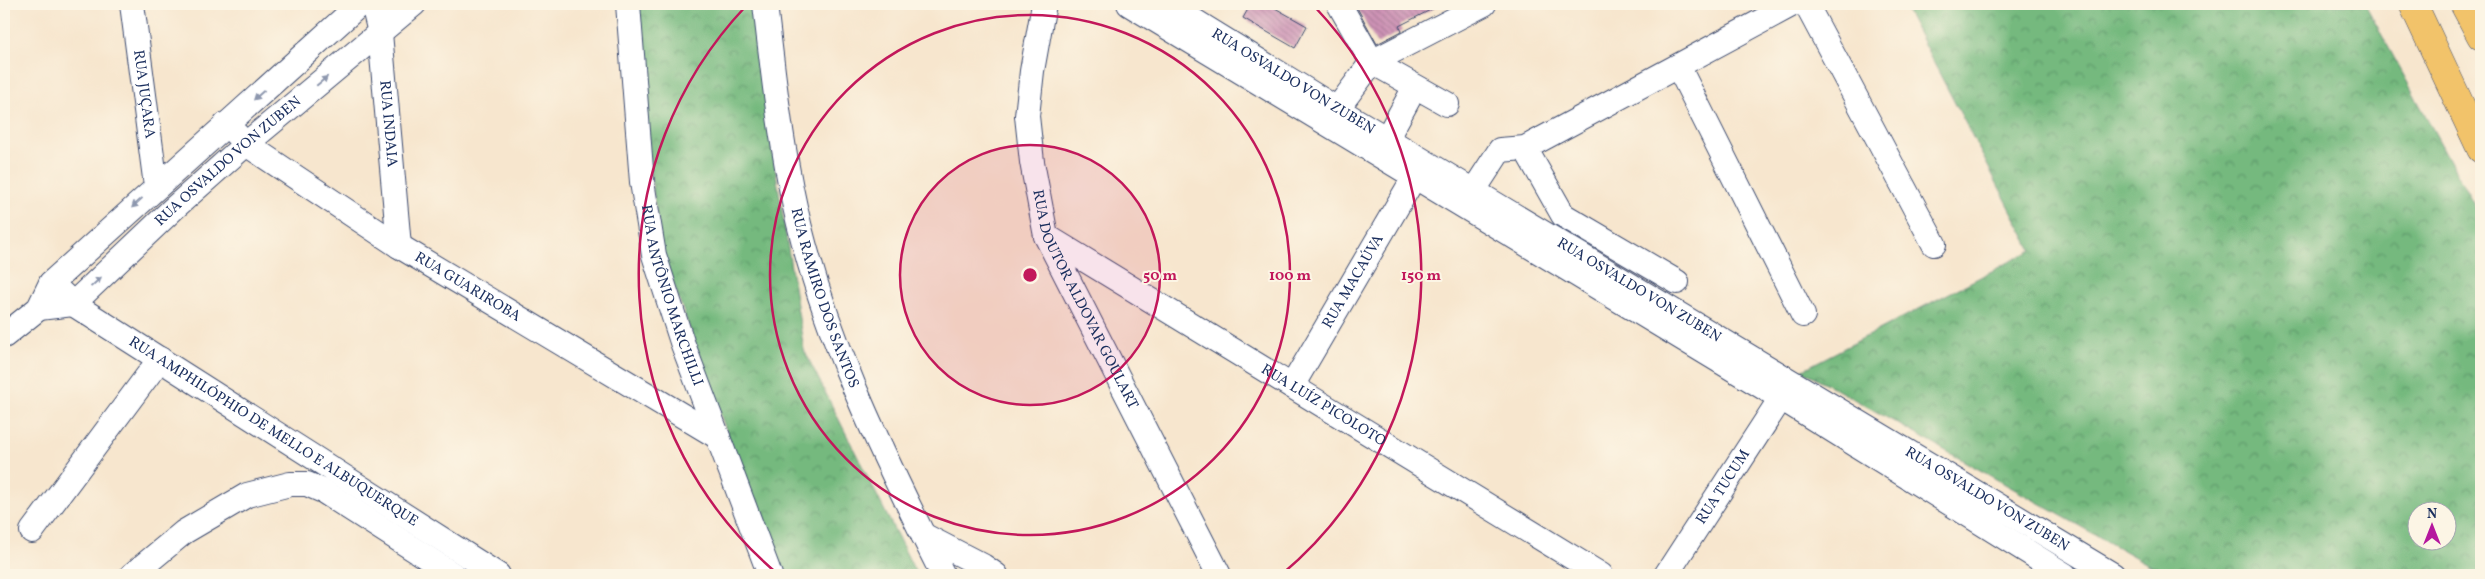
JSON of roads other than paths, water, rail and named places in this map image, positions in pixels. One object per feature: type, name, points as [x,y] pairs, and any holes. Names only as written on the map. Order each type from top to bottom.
[{"type":"highway","points":[[2413,4],[2481,116]]},
{"type":"highway","points":[[2413,4],[2481,148]]},
{"type":"highway","points":[[2464,4],[2481,36]]},
{"type":"street","name":"RUA JUÇARA","points":[[132,4],[156,186]]},
{"type":"street","name":"RUA OSVALDO VON ZUBEN","points":[[4,336],[39,308],[51,283],[156,186],[360,4]]},
{"type":"street","name":"RUA INDAIA","points":[[373,4],[380,33],[399,246]]},
{"type":"street","name":"RUA OSVALDO VON ZUBEN","points":[[73,304],[173,209],[246,144],[414,4]]},
{"type":"street","name":"RUA ANTÔNIO MARCHILLI","points":[[628,4],[642,182],[654,254],[682,342],[770,575]]},
{"type":"street","name":"RUA RAMIRO DOS SANTOS","points":[[765,4],[791,188],[812,272],[835,340],[943,575]]},
{"type":"street","name":"RUA DOUTOR ALDOVAR GOULART","points":[[1044,4],[1032,71],[1027,116],[1032,162],[1046,236],[1219,575]]},
{"type":"street","name":"RUA OSVALDO VON ZUBEN","points":[[1129,4],[1781,398],[2065,575]]},
{"type":"street","name":"RUA OSVALDO VON ZUBEN","points":[[1167,4],[1337,109],[2114,575]]},
{"type":"street","points":[[1339,4],[1372,62],[1447,104]]},
{"type":"street","points":[[1337,109],[1372,62],[1484,4]]},
{"type":"street","points":[[1474,190],[1500,150],[1525,148],[1793,4]]},
{"type":"street","points":[[1806,4],[1934,244]]},
{"type":"street","points":[[1678,66],[1803,315]]},
{"type":"street","points":[[1387,138],[1415,87]]},
{"type":"street","name":"RUA GUARIROBA","points":[[226,124],[246,144],[399,246],[718,437]]},
{"type":"street","points":[[1525,148],[1563,215],[1678,282]]},
{"type":"street","name":"RUA MACAÚVA","points":[[1292,386],[1415,176]]},
{"type":"street","name":"RUA LUÍZ PICOLOTO","points":[[1046,236],[1601,575]]},
{"type":"street","name":"RUA AMPHILÓPHIO DE MELLO E ALBUQUERQUE","points":[[51,283],[73,304],[498,575]]},
{"type":"street","points":[[39,308],[73,304]]},
{"type":"street","points":[[32,531],[160,359]]},
{"type":"street","name":"RUA TUCUM","points":[[1666,575],[1781,398]]},
{"type":"street","points":[[132,575],[184,532],[247,495],[290,484],[307,484],[323,491],[454,575]]},
{"type":"street","points":[[923,535],[982,572]]}]
